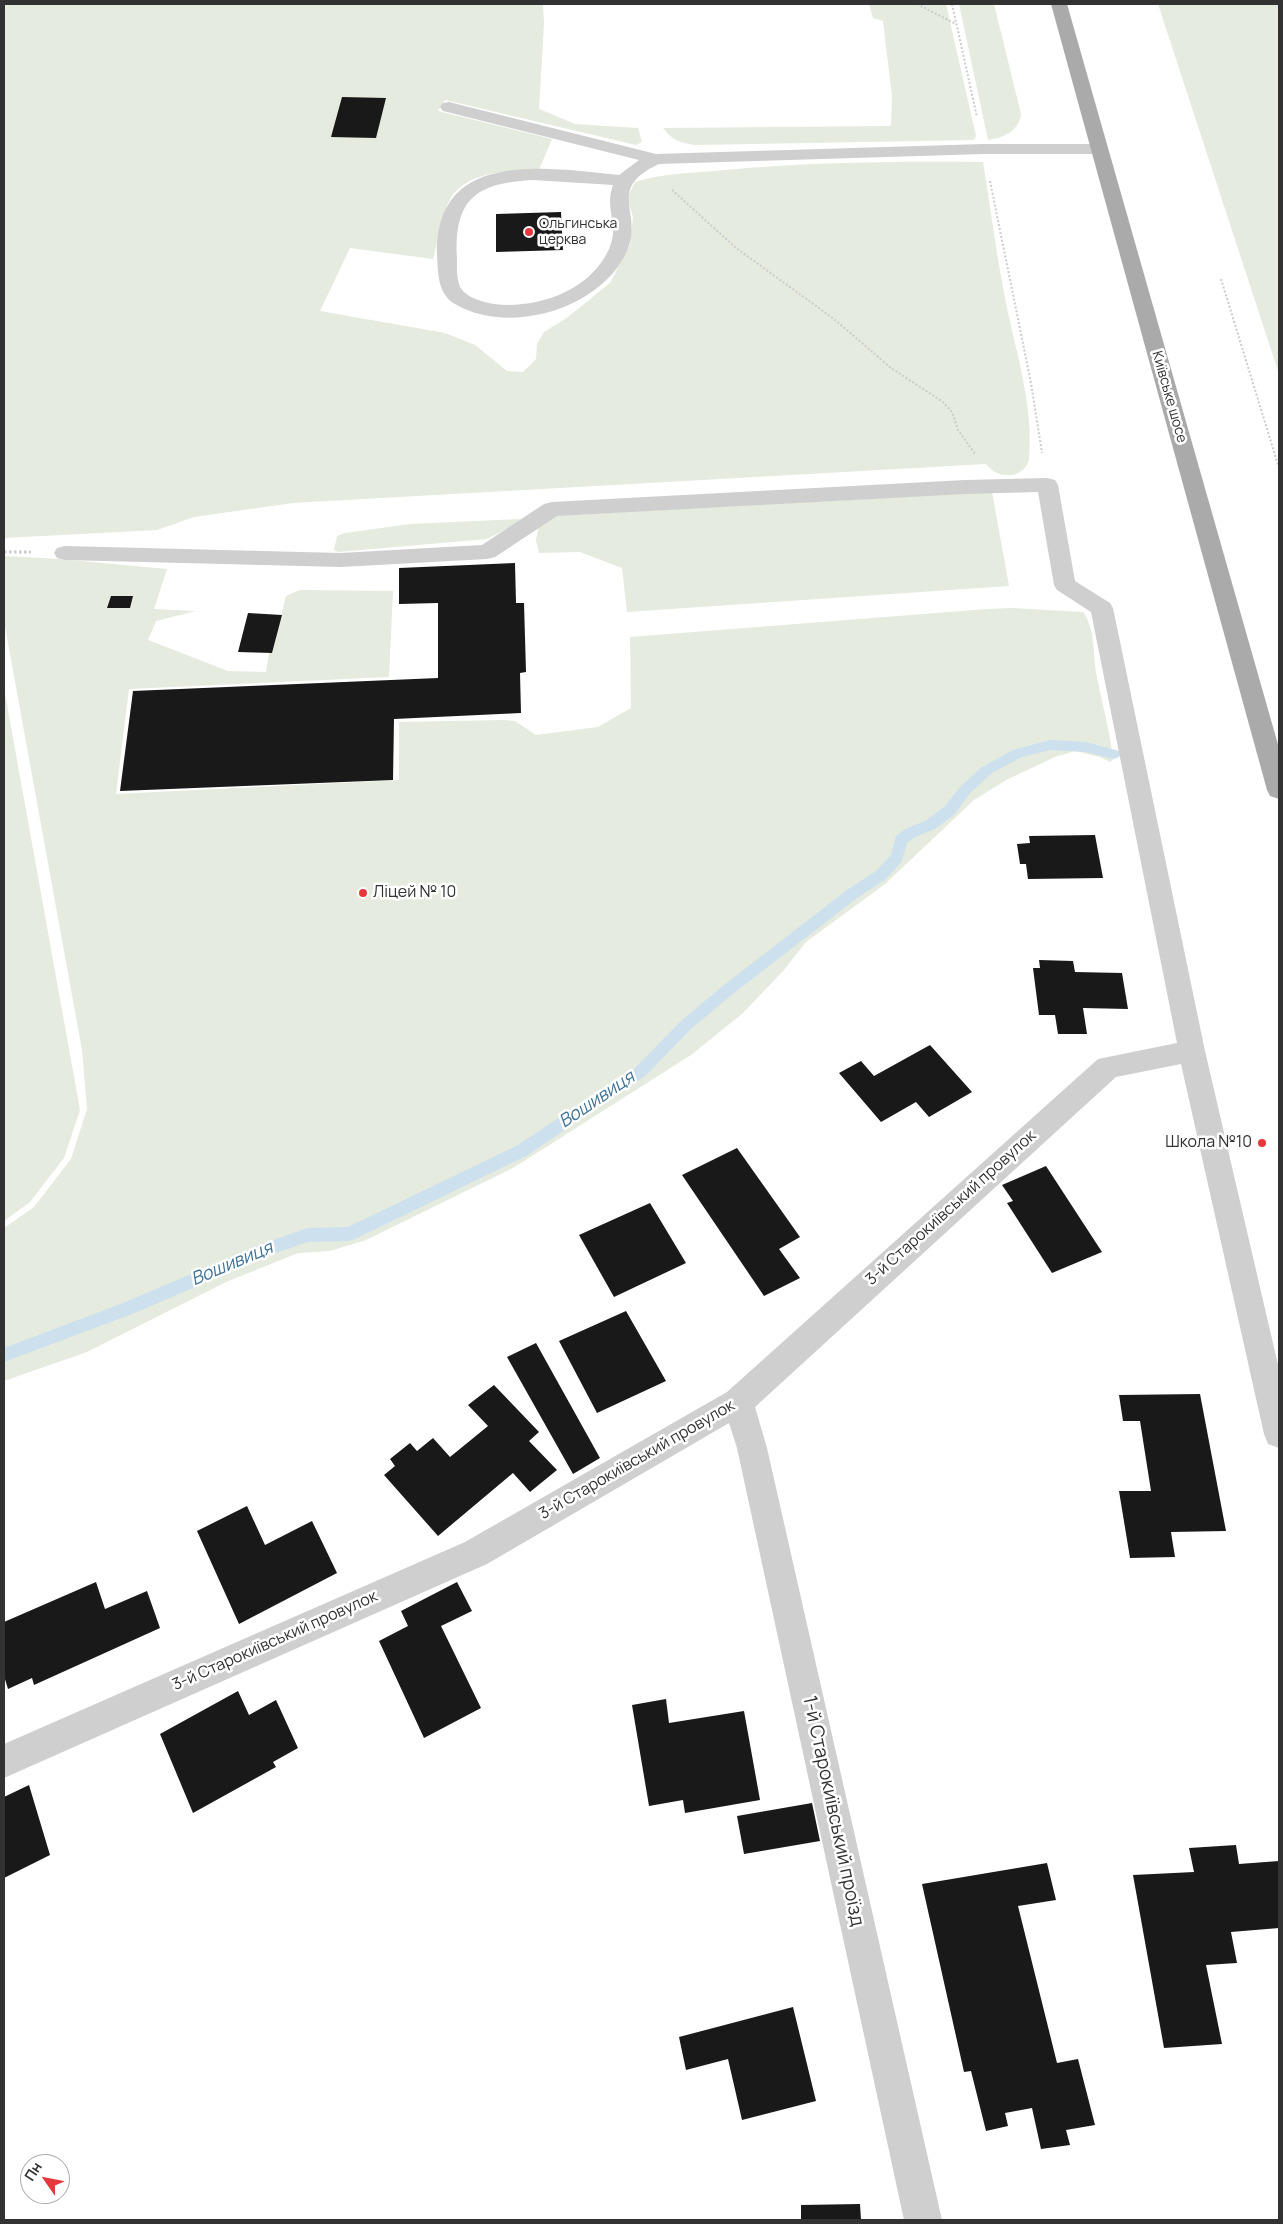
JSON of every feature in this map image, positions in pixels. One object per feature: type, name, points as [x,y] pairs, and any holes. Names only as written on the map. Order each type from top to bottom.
[{"type":"main road","name":"Київське шосе","points":[[1059,4],[1098,149],[1279,790]]},
{"type":"street","points":[[449,107],[649,162],[984,149],[1098,149]]},
{"type":"street","points":[[623,181],[548,174],[505,177],[479,183],[458,202],[448,228],[446,257],[451,290],[464,302],[483,309],[518,310],[553,305],[575,293],[603,274],[619,251],[624,229],[619,204],[623,181],[635,168],[649,162]]},
{"type":"street","points":[[65,553],[341,560],[488,552],[552,510],[1047,486],[1065,585],[1102,608],[1192,1051],[1279,1434]]},
{"type":"street","name":"3-й Старокиївський провулок","points":[[4,1761],[476,1553],[738,1402],[1108,1067],[1192,1051]]},
{"type":"street","name":"1-й Старокиївський проїзд","points":[[738,1402],[752,1448],[923,2220]]},
{"type":"path","points":[[917,4],[956,24]]},
{"type":"path","points":[[952,4],[984,149],[1031,383],[1047,486]]},
{"type":"path","points":[[649,162],[736,248],[834,319],[891,368],[943,402],[952,412],[958,430],[999,487]]},
{"type":"path","points":[[1221,279],[1279,468]]},
{"type":"shaded area","points":[[4,4],[543,4],[544,23],[539,109],[575,124],[638,128],[642,142],[636,145],[445,100],[438,111],[552,139],[539,170],[490,174],[467,183],[457,190],[450,199],[444,213],[433,259],[350,248],[320,311],[445,333],[475,345],[507,371],[523,372],[536,359],[537,344],[544,332],[568,317],[610,283],[630,244],[633,217],[627,198],[635,182],[679,174],[789,165],[983,162],[1003,290],[1027,402],[1030,440],[1029,458],[1026,467],[1012,475],[998,473],[986,464],[293,503],[194,517],[157,530],[4,538]]},
{"type":"shaded area","points":[[869,4],[946,4],[976,136],[974,140],[696,145],[678,141],[663,128],[891,126],[892,97],[883,21],[873,18]]},
{"type":"shaded area","points":[[959,4],[994,4],[1021,114],[1017,125],[1009,133],[988,140]]},
{"type":"shaded area","points":[[1158,4],[1279,4],[1279,374]]},
{"type":"shaded area","points":[[992,492],[1009,586],[627,612],[622,568],[580,552],[539,553],[536,540],[539,525],[552,516]]},
{"type":"shaded area","points":[[520,519],[518,523],[487,539],[338,552],[334,550],[337,536],[345,533],[410,524]]},
{"type":"shaded area","name":"Ліцей № 10","points":[[4,556],[167,569],[154,609],[196,611],[156,621],[148,640],[228,671],[266,672],[269,653],[272,653],[286,596],[300,590],[393,591],[389,677],[129,689],[116,794],[399,780],[399,722],[515,721],[536,735],[598,727],[631,708],[630,637],[1012,608],[1083,612],[1087,618],[1092,633],[1096,672],[1113,760],[1110,762],[1100,757],[1075,751],[1055,757],[1008,779],[974,800],[885,884],[806,942],[784,970],[743,1013],[691,1055],[513,1168],[366,1240],[330,1251],[298,1253],[226,1282],[87,1352],[4,1381],[4,1228],[34,1207],[71,1159],[87,1109],[82,1050],[4,621]]},
{"type":"shaded area","points":[[4,688],[80,1110],[64,1158],[30,1202],[4,1221]]},
{"type":"building","points":[[342,97],[386,98],[376,138],[331,137]]},
{"type":"building","name":"Ольгинська церква","points":[[561,212],[563,250],[496,252],[496,214]]},
{"type":"building","points":[[515,563],[516,603],[524,603],[526,672],[520,673],[521,713],[394,719],[393,780],[120,791],[133,691],[438,678],[438,603],[399,604],[399,568]]},
{"type":"building","points":[[111,596],[133,596],[130,608],[107,608]]},
{"type":"building","points":[[248,613],[282,615],[272,653],[238,652]]},
{"type":"building","points":[[1095,835],[1103,878],[1028,879],[1026,864],[1020,864],[1017,844],[1030,843],[1029,836]]},
{"type":"building","points":[[1039,960],[1073,961],[1075,972],[1122,973],[1128,1009],[1083,1008],[1087,1034],[1058,1034],[1055,1015],[1039,1015],[1033,968],[1040,968]]},
{"type":"building","points":[[930,1045],[972,1092],[929,1117],[916,1102],[881,1122],[839,1073],[861,1061],[874,1076]]},
{"type":"building","points":[[737,1148],[800,1237],[779,1249],[800,1278],[764,1296],[682,1175]]},
{"type":"building","points":[[1046,1166],[1102,1252],[1052,1273],[1007,1203],[1013,1201],[1002,1185]]},
{"type":"building","points":[[650,1203],[686,1263],[614,1297],[579,1235]]},
{"type":"building","points":[[626,1311],[666,1381],[597,1413],[559,1341]]},
{"type":"building","points":[[536,1343],[600,1458],[573,1474],[507,1357]]},
{"type":"building","points":[[494,1385],[539,1432],[529,1441],[557,1470],[530,1492],[513,1473],[438,1536],[384,1475],[395,1466],[390,1459],[410,1443],[417,1451],[433,1438],[450,1457],[488,1426],[468,1405]]},
{"type":"building","points":[[1200,1394],[1226,1531],[1171,1532],[1175,1557],[1130,1558],[1119,1491],[1151,1491],[1140,1421],[1123,1421],[1119,1395]]},
{"type":"building","points":[[247,1506],[265,1545],[312,1521],[337,1573],[239,1624],[197,1531]]},
{"type":"building","points":[[96,1582],[105,1609],[147,1591],[160,1628],[34,1685],[32,1678],[8,1689],[4,1676],[4,1622]]},
{"type":"building","points":[[457,1582],[472,1611],[441,1626],[481,1708],[424,1738],[379,1641],[408,1626],[401,1611]]},
{"type":"building","points":[[238,1691],[249,1715],[276,1700],[298,1748],[273,1762],[276,1767],[193,1813],[160,1734]]},
{"type":"building","points":[[666,1699],[669,1723],[744,1711],[760,1800],[685,1813],[683,1800],[649,1806],[632,1705]]},
{"type":"building","points":[[29,1785],[50,1855],[4,1878],[4,1797]]},
{"type":"building","points":[[812,1803],[820,1841],[744,1854],[737,1816]]},
{"type":"building","points":[[1236,1845],[1239,1864],[1279,1861],[1279,1928],[1231,1932],[1237,1963],[1206,1965],[1222,2044],[1164,2048],[1133,1875],[1194,1872],[1189,1848]]},
{"type":"building","points":[[1047,1863],[1056,1900],[1018,1906],[1057,2063],[1078,2059],[1095,2125],[1066,2130],[1070,2145],[1041,2149],[1032,2108],[1005,2113],[1008,2126],[986,2131],[971,2071],[964,2072],[922,1884]]},
{"type":"building","points":[[793,2007],[816,2101],[742,2120],[728,2059],[686,2070],[679,2037]]},
{"type":"building","points":[[860,2204],[861,2220],[801,2220],[801,2205]]},
{"type":"waterway","name":"Вошивиця","points":[[4,1355],[129,1308],[259,1252],[308,1235],[349,1234],[521,1151],[640,1072],[687,1024],[729,989],[852,894],[881,875],[897,857],[901,840],[910,833],[930,825],[949,811],[966,789],[987,770],[1018,753],[1050,745],[1086,747],[1114,754]]},
{"type":"place","name":"Ольгинська церква","points":[[529,232]]},
{"type":"place","name":"Ліцей № 10","points":[[363,893]]},
{"type":"place","name":"Школа №10","points":[[1262,1143]]}]
